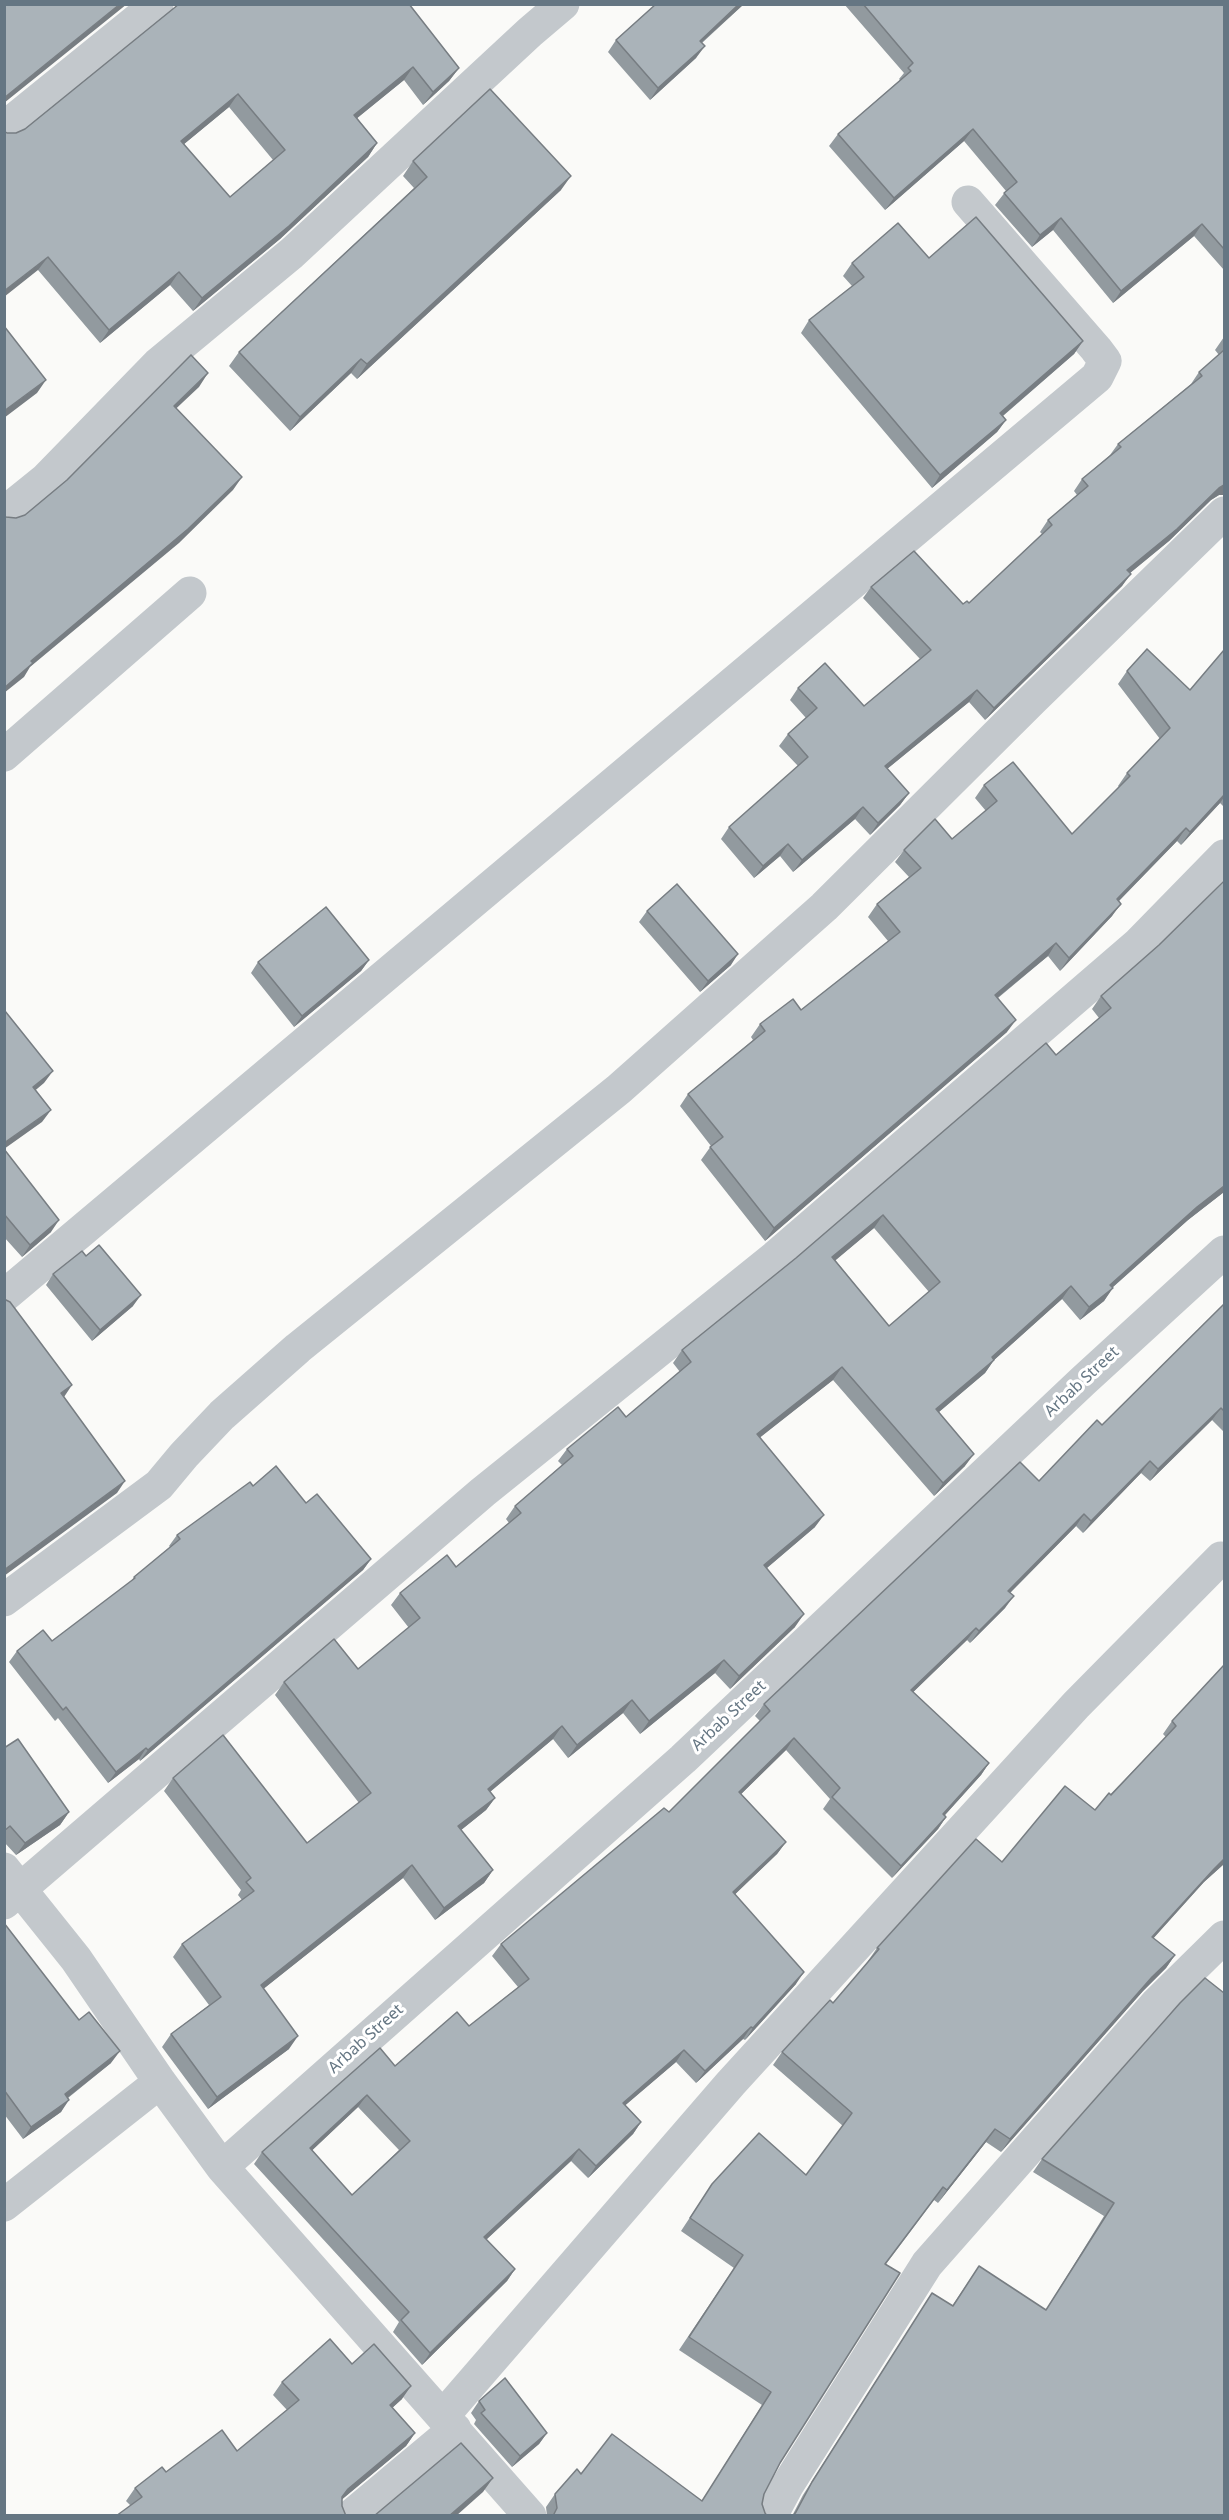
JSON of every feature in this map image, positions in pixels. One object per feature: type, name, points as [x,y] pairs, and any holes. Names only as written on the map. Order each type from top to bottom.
[{"type":"street","points":[[4,128],[157,4]]},
{"type":"street","points":[[4,513],[45,479],[158,364],[292,253],[563,4]]},
{"type":"street","points":[[4,1296],[1097,377],[1105,361],[968,202]]},
{"type":"street","points":[[4,1600],[159,1485],[222,1415],[298,1348],[619,1089],[797,931],[1224,513]]},
{"type":"street","points":[[4,755],[190,593]]},
{"type":"street","points":[[525,2514],[449,2422],[222,2167],[160,2082],[76,1959],[10,1888],[483,1491],[784,1250],[1138,944],[1224,856]]},
{"type":"street","name":"Arbab Street","points":[[222,2167],[683,1759],[1083,1380],[1224,1252]]},
{"type":"street","points":[[351,2516],[449,2422],[739,2074],[1076,1705],[1221,1558]]},
{"type":"street","points":[[771,2516],[787,2486],[927,2264],[1156,2003],[1224,1936]]},
{"type":"street","points":[[4,2205],[160,2082]]},
{"type":"building","points":[[4,4],[120,4],[4,98]]},
{"type":"building","points":[[179,4],[409,4],[459,68],[433,92],[413,67],[354,115],[377,143],[289,226],[202,298],[179,272],[109,330],[48,257],[4,291],[4,131],[16,133],[25,129]],"holes":[[[238,94],[285,150],[230,197],[181,141]]]},
{"type":"building","points":[[656,4],[739,4],[700,41],[705,46],[658,88],[616,40]]},
{"type":"building","points":[[863,4],[1224,4],[1224,249],[1202,224],[1121,291],[1061,218],[1040,235],[1004,193],[1017,182],[973,129],[894,198],[838,134],[911,71],[908,68],[913,63]]},
{"type":"building","points":[[490,89],[571,176],[367,364],[361,359],[300,417],[239,352],[427,177],[413,161]]},
{"type":"building","points":[[976,217],[1083,341],[1000,413],[1006,420],[940,475],[809,320],[864,277],[852,263],[898,223],[929,258]]},
{"type":"building","points":[[4,326],[46,380],[4,411]]},
{"type":"building","points":[[1224,350],[1224,485],[1177,529],[1127,570],[1131,574],[994,708],[977,690],[885,766],[909,793],[878,823],[863,807],[802,860],[788,844],[763,866],[729,827],[808,757],[788,734],[817,708],[798,688],[825,663],[864,706],[931,650],[871,587],[914,551],[963,604],[967,601],[969,603],[1052,525],[1048,520],[1088,486],[1082,479],[1121,447],[1118,444],[1202,376],[1199,372]]},
{"type":"building","points":[[191,355],[208,373],[174,406],[242,477],[188,529],[31,661],[33,663],[4,688],[4,516],[16,518],[25,515],[67,480]]},
{"type":"building","points":[[1147,649],[1190,690],[1224,650],[1224,795],[1190,832],[1186,828],[1117,899],[1121,904],[1069,958],[1056,943],[995,995],[1016,1020],[774,1228],[710,1147],[723,1137],[688,1094],[765,1031],[760,1024],[793,999],[801,1010],[900,932],[877,904],[921,868],[904,850],[935,819],[952,839],[997,801],[984,785],[1013,762],[1072,834],[1130,776],[1127,773],[1170,728],[1127,671]]},
{"type":"building","points":[[1224,881],[1224,1186],[1197,1207],[1110,1285],[1113,1288],[1089,1307],[1071,1286],[992,1357],[994,1360],[936,1409],[974,1454],[943,1483],[842,1367],[757,1434],[824,1515],[764,1565],[804,1614],[739,1676],[724,1660],[649,1721],[632,1700],[577,1745],[562,1726],[488,1789],[495,1798],[458,1826],[493,1870],[444,1908],[412,1865],[261,1985],[298,2036],[217,2097],[171,2034],[221,1997],[182,1944],[254,1891],[246,1882],[251,1878],[173,1778],[223,1735],[307,1843],[371,1793],[284,1682],[334,1639],[358,1669],[420,1618],[400,1593],[447,1555],[456,1567],[521,1513],[515,1506],[573,1456],[567,1449],[618,1407],[626,1417],[691,1362],[682,1350],[796,1258],[1046,1043],[1056,1055],[1111,1008],[1101,996],[1159,945]],"holes":[[[883,1215],[940,1282],[889,1326],[832,1257]]]},
{"type":"building","points":[[677,884],[738,954],[708,981],[647,911]]},
{"type":"building","points":[[326,907],[369,960],[302,1016],[258,962]]},
{"type":"building","points":[[4,1012],[53,1071],[33,1087],[51,1110],[4,1143]]},
{"type":"building","points":[[4,1149],[59,1220],[30,1245],[4,1214]]},
{"type":"building","points":[[99,1245],[141,1295],[100,1330],[53,1274],[82,1251],[86,1256]]},
{"type":"building","points":[[4,1299],[10,1302],[72,1385],[61,1393],[125,1481],[4,1570]]},
{"type":"building","points":[[1224,1304],[1224,1411],[1221,1408],[1158,1469],[1150,1461],[1091,1521],[1084,1514],[1008,1591],[1014,1596],[979,1631],[976,1628],[911,1690],[989,1763],[943,1814],[946,1817],[901,1866],[832,1797],[840,1788],[794,1738],[739,1792],[786,1842],[733,1892],[804,1972],[753,2028],[751,2027],[705,2071],[684,2050],[623,2103],[641,2122],[596,2166],[579,2149],[484,2237],[515,2269],[430,2353],[401,2320],[409,2312],[262,2152],[380,2048],[395,2066],[457,2012],[469,2026],[529,1979],[501,1944],[664,1808],[669,1812],[770,1711],[764,1704],[1020,1462],[1039,1481],[1097,1420],[1102,1425]],"holes":[[[367,2095],[410,2141],[352,2195],[310,2148]]]},
{"type":"building","points":[[276,1466],[306,1503],[317,1494],[371,1559],[148,1750],[146,1748],[116,1772],[66,1707],[63,1710],[17,1651],[43,1630],[52,1641],[135,1578],[180,1539],[177,1535],[250,1482],[253,1486]]},
{"type":"building","points":[[1224,1665],[1224,1859],[1152,1937],[1175,1955],[1152,1977],[1010,2139],[995,2129],[947,2190],[943,2187],[885,2264],[900,2273],[780,2463],[764,2494],[762,2504],[767,2516],[553,2516],[557,2508],[555,2494],[577,2469],[581,2474],[612,2434],[702,2501],[771,2392],[689,2337],[743,2255],[690,2218],[712,2184],[759,2133],[806,2175],[852,2113],[782,2052],[830,2000],[833,2003],[879,1949],[877,1948],[976,1839],[1002,1862],[1065,1786],[1095,1810],[1176,1726],[1172,1721]]},
{"type":"building","points":[[18,1739],[69,1812],[25,1843],[10,1826],[4,1831],[4,1748]]},
{"type":"building","points":[[4,1923],[79,2020],[89,2012],[120,2051],[65,2094],[69,2100],[31,2127],[4,2090]]},
{"type":"building","points":[[1205,1978],[1224,1993],[1224,2516],[793,2516],[812,2482],[932,2293],[953,2306],[979,2266],[1046,2310],[1114,2203],[1042,2159],[1180,2003]]},
{"type":"building","points":[[330,2339],[352,2364],[374,2344],[411,2386],[390,2405],[415,2433],[348,2489],[342,2497],[342,2506],[346,2516],[116,2516],[142,2497],[135,2488],[162,2467],[166,2472],[222,2430],[237,2451],[299,2400],[282,2382]]},
{"type":"building","points":[[505,2378],[547,2433],[520,2456],[481,2413],[485,2410],[479,2401]]},
{"type":"building","points":[[461,2443],[493,2478],[449,2516],[374,2516]]}]
